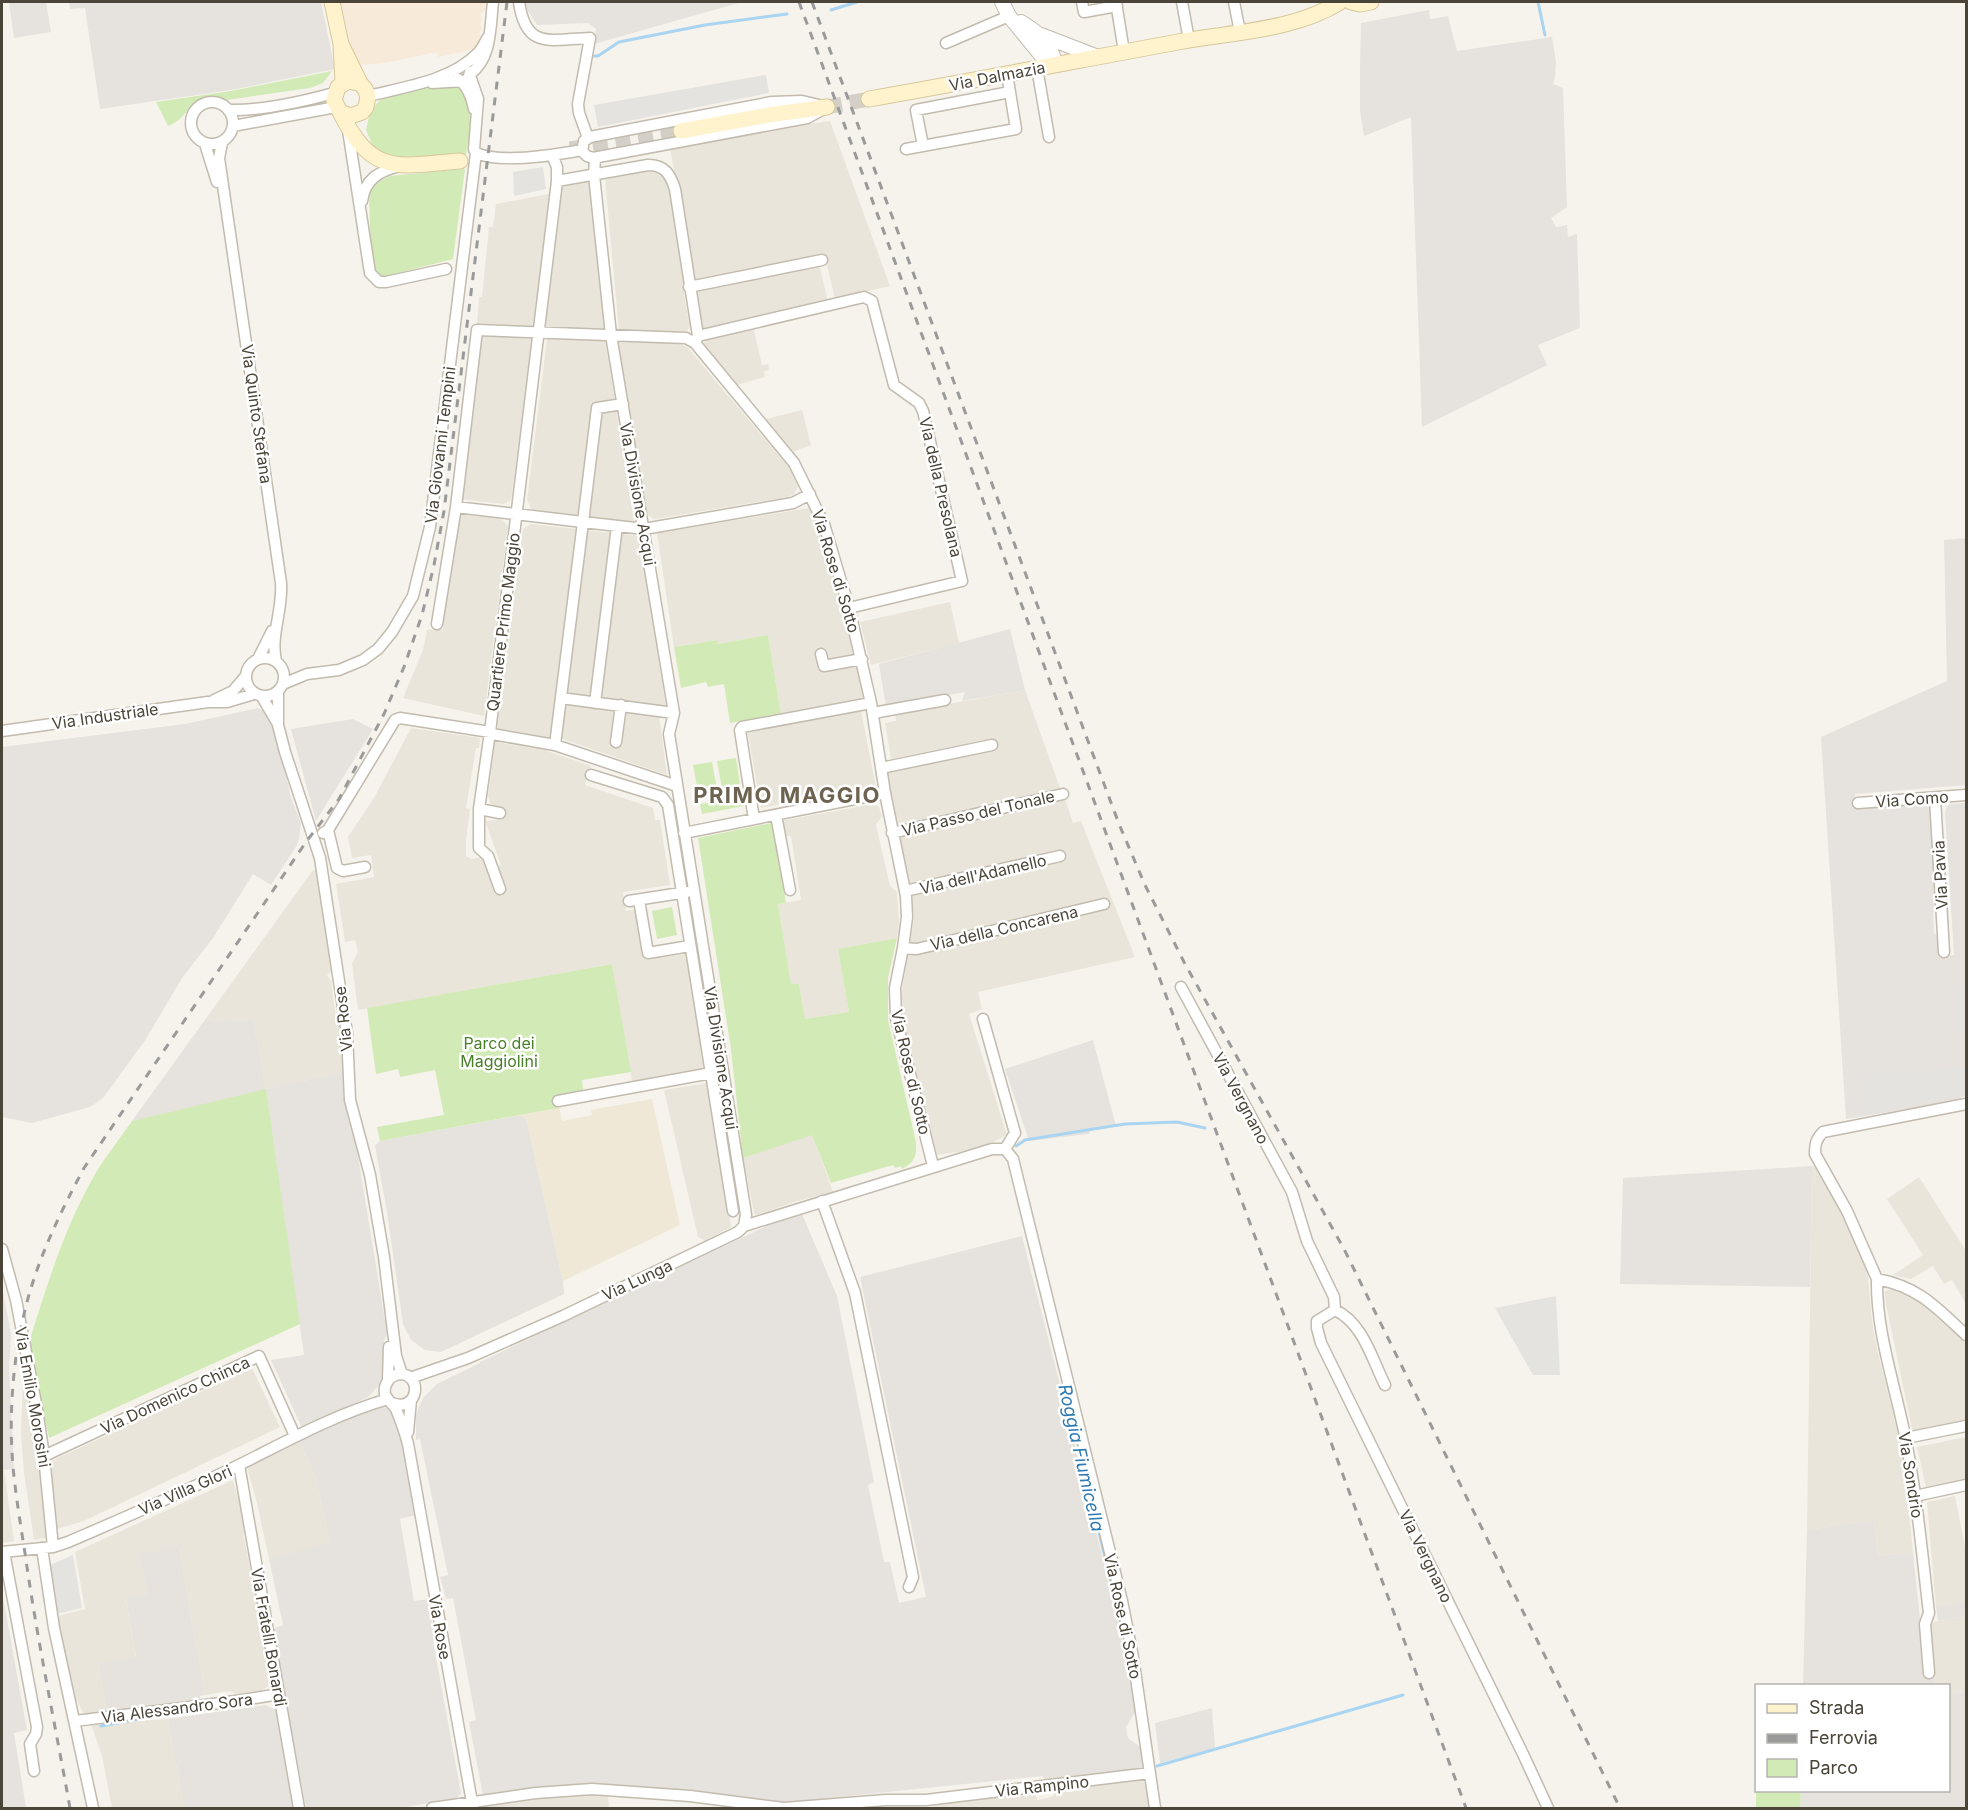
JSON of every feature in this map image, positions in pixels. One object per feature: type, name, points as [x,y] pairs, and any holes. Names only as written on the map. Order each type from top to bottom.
[{"type":"main road","points":[[332,2],[341,44],[364,90],[366,108],[351,116],[338,99]]},
{"type":"main road","name":"Via Dalmazia","points":[[869,99],[1297,21],[1340,2]]},
{"type":"main road","points":[[1351,2],[1360,4],[1371,2]]},
{"type":"main road","points":[[341,44],[338,99],[348,126],[367,152],[381,162],[400,166],[460,161]]},
{"type":"main road","points":[[338,99],[354,81],[364,90]]},
{"type":"main road","points":[[681,131],[826,107]]},
{"type":"main road","points":[[359,141],[362,112]]},
{"type":"street","points":[[364,90],[467,77],[478,69],[485,58],[493,2]]},
{"type":"street","points":[[519,2],[521,17],[526,28],[534,36],[542,39],[590,38],[578,104],[579,113],[592,138],[600,140],[603,146],[597,157]]},
{"type":"street","points":[[1002,2],[1042,67],[1049,137]]},
{"type":"street","points":[[1082,2],[1084,12],[1116,4],[1124,52]]},
{"type":"street","points":[[1182,2],[1189,40]]},
{"type":"street","points":[[1234,2],[1240,32]]},
{"type":"street","points":[[1009,16],[1038,34],[1098,57]]},
{"type":"street","points":[[946,43],[1009,16]]},
{"type":"street","points":[[1020,29],[1031,59],[1042,67]]},
{"type":"street","points":[[1038,34],[1050,46],[1042,67]]},
{"type":"street","points":[[419,83],[459,67],[479,52],[488,37]]},
{"type":"street","points":[[459,67],[469,69],[467,77]]},
{"type":"street","points":[[906,149],[1016,129],[1007,74]]},
{"type":"street","name":"Via Giovanni Tempini","points":[[280,688],[308,674],[339,670],[363,660],[378,649],[392,633],[413,596],[430,527],[476,153],[474,149],[478,99],[467,77]]},
{"type":"street","points":[[923,146],[916,110],[1010,92]]},
{"type":"street","points":[[228,110],[247,111],[314,99],[338,99]]},
{"type":"street","points":[[233,126],[338,99]]},
{"type":"street","points":[[802,101],[826,107],[807,118],[597,157],[587,156],[582,150],[583,144],[592,138],[772,102],[802,101]]},
{"type":"street","points":[[217,102],[233,117],[233,126],[231,133],[222,143],[205,144],[193,133],[190,120],[203,104],[217,102]]},
{"type":"street","points":[[663,123],[666,144]]},
{"type":"street","points":[[348,126],[370,273],[374,279],[386,282],[446,269]]},
{"type":"street","name":"Via Quinto Stefana","points":[[222,143],[219,158],[281,584],[280,612],[274,642],[278,664]]},
{"type":"street","name":"Via Quinto Stefana","points":[[205,144],[228,217]]},
{"type":"street","points":[[476,153],[488,157],[582,150]]},
{"type":"street","name":"Quartiere Primo Maggio","points":[[500,889],[488,856],[479,848],[479,809],[557,182],[557,167],[552,154]]},
{"type":"street","name":"Via Divisione Acqui","points":[[597,157],[594,175],[611,335],[674,713],[669,734],[746,1215],[744,1226]]},
{"type":"street","name":"Via Rose di Sotto","points":[[594,175],[648,165],[657,165],[666,170],[675,189],[697,340],[794,463],[824,524],[862,659],[892,833],[906,891],[907,917],[895,988],[896,1018],[933,1166]]},
{"type":"street","points":[[361,207],[363,192],[370,180],[384,170],[400,166]]},
{"type":"street","points":[[557,182],[594,175]]},
{"type":"street","points":[[689,287],[822,260]]},
{"type":"street","name":"Via della Presolana","points":[[697,340],[864,297],[872,301],[894,386],[919,403],[924,411],[962,581],[849,608]]},
{"type":"street","points":[[437,624],[456,507],[477,330],[697,340]]},
{"type":"street","points":[[555,745],[597,408],[623,404]]},
{"type":"street","name":"Quartiere Primo Maggio","points":[[456,507],[644,529],[793,503],[810,494]]},
{"type":"street","points":[[596,703],[617,526]]},
{"type":"street","name":"Via Quinto Stefana","points":[[258,659],[280,612]]},
{"type":"street","points":[[821,654],[824,666],[862,659]]},
{"type":"street","points":[[258,659],[270,659],[278,664],[283,672],[280,688],[271,696],[258,695],[249,689],[245,677],[249,666],[258,659]]},
{"type":"street","name":"Via Giovanni Tempini","points":[[278,664],[308,674]]},
{"type":"street","name":"Via Industriale","points":[[208,702],[233,692],[245,677]]},
{"type":"street","name":"Via Rose","points":[[278,724],[280,688]]},
{"type":"street","name":"Via Industriale","points":[[2,731],[208,702],[226,702],[258,695]]},
{"type":"street","name":"Via Rose","points":[[258,695],[278,724],[320,858],[346,1034],[350,1100],[370,1175],[398,1363],[406,1376]]},
{"type":"street","points":[[561,698],[674,713]]},
{"type":"street","points":[[754,819],[740,730],[742,727],[945,700]]},
{"type":"street","points":[[616,742],[621,705]]},
{"type":"street","name":"Quartiere Primo Maggio","points":[[365,867],[341,871],[337,868],[326,831],[392,723],[400,718],[555,745],[677,786]]},
{"type":"street","points":[[881,768],[992,744]]},
{"type":"street","points":[[618,783],[622,767]]},
{"type":"street","name":"Via Divisione Acqui","points":[[591,775],[666,800],[733,1211]]},
{"type":"street","points":[[672,831],[754,819],[885,793]]},
{"type":"street","name":"Via Passo del Tonale","points":[[892,833],[1063,794]]},
{"type":"street","name":"Via Como","points":[[1858,803],[1966,795]]},
{"type":"street","name":"Via Pavia","points":[[1935,798],[1944,952]]},
{"type":"street","points":[[479,809],[500,813]]},
{"type":"street","points":[[776,815],[790,890]]},
{"type":"street","name":"Via dell'Adamello","points":[[906,891],[1060,856]]},
{"type":"street","points":[[690,946],[648,953],[634,900],[694,891]]},
{"type":"street","name":"Via della Concarena","points":[[903,948],[917,949],[1104,904]]},
{"type":"street","name":"Via Vergnano","points":[[1181,987],[1292,1192],[1307,1241],[1334,1298],[1335,1310],[1317,1321],[1321,1343],[1518,1743],[1548,1809]]},
{"type":"street","points":[[983,1019],[1015,1133],[1005,1149]]},
{"type":"street","points":[[558,1101],[723,1071]]},
{"type":"street","name":"Via Sondrio","points":[[1929,1673],[1925,1624],[1929,1613],[1915,1496],[1906,1438],[1883,1335],[1877,1279],[1847,1211],[1815,1154],[1816,1138],[1823,1132],[1966,1104]]},
{"type":"street","name":"Via Lunga","points":[[412,1398],[431,1379],[454,1364],[686,1257],[738,1232],[744,1226],[933,1166],[992,1149],[1005,1149]]},
{"type":"street","name":"Via Rose di Sotto","points":[[1005,1149],[1013,1159],[1122,1601],[1133,1657],[1155,1809]]},
{"type":"street","points":[[822,1201],[855,1293],[913,1576],[909,1587]]},
{"type":"street","name":"Via Emilio Morosini","points":[[2,1249],[20,1318],[44,1456],[51,1614],[93,1809]]},
{"type":"street","points":[[1877,1279],[1913,1290],[1966,1335]]},
{"type":"street","points":[[1335,1310],[1353,1322],[1385,1385]]},
{"type":"street","name":"Via Rose","points":[[387,1382],[391,1316]]},
{"type":"street","name":"Via Domenico Chinca","points":[[44,1456],[259,1356],[295,1436]]},
{"type":"street","name":"Via Lunga","points":[[406,1376],[454,1364]]},
{"type":"street","points":[[396,1375],[406,1376],[415,1387],[412,1398],[402,1405],[390,1401],[385,1390],[387,1382],[396,1375]]},
{"type":"street","name":"Via Villa Glori","points":[[359,1408],[387,1382]]},
{"type":"street","name":"Via Rose","points":[[408,1444],[408,1417],[412,1398]]},
{"type":"street","name":"Via Rose","points":[[390,1401],[400,1418],[408,1444],[472,1805]]},
{"type":"street","name":"Via Villa Glori","points":[[34,1771],[30,1744],[37,1727],[3,1552],[48,1547],[68,1542],[239,1466],[295,1436],[359,1408],[390,1401]]},
{"type":"street","points":[[1906,1438],[1966,1426]]},
{"type":"street","name":"Via Fratelli Bonardi","points":[[239,1466],[299,1809]]},
{"type":"street","points":[[1915,1496],[1966,1485]]},
{"type":"street","name":"Via Alessandro Sora","points":[[75,1721],[162,1709],[220,1705],[279,1694]]},
{"type":"street","name":"Via Rampino","points":[[432,1809],[472,1805],[536,1793],[592,1789],[690,1796],[784,1809],[885,1800],[926,1804],[1150,1773]]},
{"type":"shaded area","points":[[9,2],[46,2],[51,32],[14,38]]},
{"type":"shaded area","points":[[69,2],[321,2],[335,69],[231,90],[100,109],[85,8],[70,9]]},
{"type":"shaded area","points":[[340,2],[486,2],[484,12],[480,13],[482,30],[479,31],[481,39],[478,40],[480,48],[438,57],[437,52],[385,63],[360,65],[352,49]]},
{"type":"shaded area","points":[[524,2],[742,2],[594,44],[596,29],[588,23],[537,25]]},
{"type":"shaded area","points":[[1429,10],[1430,19],[1448,16],[1457,51],[1552,37],[1556,62],[1553,84],[1563,88],[1567,207],[1551,218],[1556,227],[1567,225],[1568,237],[1577,234],[1580,328],[1538,345],[1547,365],[1422,427],[1411,117],[1364,136],[1360,111],[1360,65],[1361,23]]},
{"type":"shaded area","points":[[766,75],[769,93],[598,127],[594,105]]},
{"type":"shaded area","points":[[830,121],[890,286],[835,299],[825,257],[713,278],[695,279],[670,149],[743,133]]},
{"type":"shaded area","points":[[543,167],[546,189],[514,196],[513,172]]},
{"type":"shaded area","points":[[647,170],[660,172],[669,183],[679,237],[685,302],[690,327],[687,331],[619,331],[605,179]]},
{"type":"shaded area","points":[[589,181],[605,332],[543,330],[562,187]]},
{"type":"shaded area","points":[[549,194],[534,327],[477,325],[489,227],[493,227],[496,204]]},
{"type":"shaded area","points":[[819,264],[828,302],[701,332],[693,289]]},
{"type":"shaded area","points":[[753,326],[762,365],[768,364],[769,370],[764,371],[765,377],[733,386],[702,347],[708,336]]},
{"type":"shaded area","points":[[479,335],[533,338],[511,500],[504,504],[459,499]]},
{"type":"shaded area","points":[[547,339],[605,341],[615,400],[593,403],[580,516],[532,510],[527,500]]},
{"type":"shaded area","points":[[616,340],[681,344],[688,348],[791,470],[798,486],[794,494],[788,497],[655,519],[645,514]]},
{"type":"shaded area","points":[[616,409],[634,522],[587,516],[600,410]]},
{"type":"shaded area","points":[[802,410],[811,445],[792,452],[766,419]]},
{"type":"shaded area","points":[[810,508],[829,557],[866,697],[781,714],[768,635],[718,644],[717,640],[674,647],[657,533]]},
{"type":"shaded area","points":[[457,514],[502,519],[508,527],[484,716],[403,698],[423,650],[427,630],[443,629]]},
{"type":"shaded area","points":[[531,524],[577,529],[552,738],[497,729],[523,529]]},
{"type":"shaded area","points":[[586,530],[612,533],[592,699],[566,695]]},
{"type":"shaded area","points":[[622,534],[639,536],[666,707],[600,699]]},
{"type":"shaded area","points":[[1966,538],[1966,785],[1855,794],[1857,809],[1926,803],[1929,806],[1938,910],[1933,913],[1934,933],[1940,938],[1942,956],[1954,955],[1945,812],[1947,806],[1951,804],[1966,803],[1966,1095],[1951,1102],[1846,1119],[1821,737],[1947,681],[1944,540]]},
{"type":"shaded area","points":[[950,602],[959,643],[871,665],[860,622]]},
{"type":"shaded area","points":[[1010,629],[1025,690],[962,701],[965,692],[886,707],[879,664]]},
{"type":"shaded area","points":[[1025,690],[1060,788],[896,825],[887,770],[987,747],[985,740],[891,759],[885,723],[896,721],[895,714]]},
{"type":"shaded area","points":[[565,702],[659,715],[667,775],[560,738]]},
{"type":"shaded area","points":[[860,706],[876,787],[761,808],[748,733]]},
{"type":"shaded area","points":[[258,708],[265,712],[277,734],[291,798],[301,823],[297,845],[271,885],[253,874],[213,938],[182,978],[146,1039],[103,1098],[90,1107],[32,1123],[2,1117],[2,747],[185,724]]},
{"type":"shaded area","points":[[353,719],[373,729],[316,821],[291,729]]},
{"type":"shaded area","points":[[411,728],[480,738],[479,748],[476,748],[466,808],[470,809],[466,856],[472,859],[487,856],[492,869],[501,865],[485,821],[502,819],[500,809],[491,804],[488,796],[495,742],[544,750],[591,766],[585,785],[653,808],[655,820],[660,820],[670,885],[623,892],[626,911],[636,909],[646,960],[686,954],[706,1069],[632,1081],[612,964],[358,1010],[352,963],[358,952],[355,940],[345,942],[336,884],[374,877],[371,855],[352,858],[348,837],[374,798]]},
{"type":"shaded area","points":[[1065,799],[1073,823],[1081,821],[1135,957],[978,992],[982,1009],[969,1014],[1007,1135],[978,1149],[937,1155],[907,1044],[900,1004],[908,952],[913,947],[910,945],[914,918],[912,895],[1065,860],[1063,853],[910,886],[899,839],[904,835]]},
{"type":"shaded area","points":[[873,804],[879,807],[882,816],[876,825],[890,886],[897,892],[899,922],[897,938],[838,949],[849,1012],[805,1019],[799,984],[791,985],[778,904],[801,900],[791,836],[784,836],[781,821]]},
{"type":"shaded area","points":[[313,870],[317,871],[332,971],[327,975],[331,981],[336,1018],[340,1018],[345,1072],[266,1089],[253,1019],[212,1023],[207,1017]]},
{"type":"shaded area","points":[[1956,990],[1966,990],[1966,1031],[1955,1031]]},
{"type":"shaded area","points":[[207,1017],[212,1023],[253,1019],[266,1089],[345,1072],[343,1080],[348,1119],[357,1150],[387,1333],[384,1341],[386,1367],[382,1382],[368,1397],[302,1428],[271,1360],[304,1355],[266,1090],[132,1121]]},
{"type":"shaded area","points":[[1093,1040],[1116,1126],[1091,1129],[1089,1134],[1029,1141],[1005,1069]]},
{"type":"shaded area","points":[[1966,1068],[1966,1091],[1953,1097],[1866,1112],[1865,1075]]},
{"type":"shaded area","points":[[708,1083],[731,1227],[705,1241],[698,1237],[664,1090]]},
{"type":"shaded area","points":[[652,1099],[680,1225],[563,1281],[526,1119],[521,1115],[559,1107],[562,1121],[592,1115],[591,1110]]},
{"type":"shaded area","points":[[521,1115],[526,1119],[564,1294],[441,1352],[425,1350],[411,1340],[403,1324],[375,1145],[380,1141]]},
{"type":"shaded area","points":[[812,1134],[833,1192],[756,1215],[743,1158]]},
{"type":"shaded area","points":[[1812,1166],[1818,1169],[1827,1185],[1867,1266],[1877,1349],[1901,1446],[1913,1553],[1878,1556],[1874,1521],[1807,1530]]},
{"type":"shaded area","points":[[1812,1166],[1810,1287],[1620,1284],[1623,1178]]},
{"type":"shaded area","points":[[1919,1177],[1966,1251],[1966,1304],[1952,1280],[1944,1284],[1933,1266],[1911,1279],[1893,1275],[1923,1255],[1887,1199]]},
{"type":"shaded area","points":[[802,1214],[837,1296],[874,1482],[868,1485],[884,1562],[890,1562],[899,1603],[926,1597],[860,1277],[1022,1236],[1131,1675],[1137,1709],[1126,1727],[1128,1738],[1143,1749],[1145,1768],[1044,1780],[1043,1776],[781,1803],[679,1789],[628,1786],[574,1785],[573,1789],[565,1789],[565,1785],[483,1796],[469,1722],[476,1720],[453,1598],[446,1599],[440,1577],[448,1575],[420,1439],[416,1440],[416,1416],[420,1404],[437,1384],[480,1362],[773,1223]]},
{"type":"shaded area","points":[[2,1286],[11,1335],[9,1370],[14,1469],[2,1470]]},
{"type":"shaded area","points":[[1887,1290],[1917,1299],[1966,1343],[1966,1420],[1915,1431],[1912,1429],[1885,1299]]},
{"type":"shaded area","points":[[1556,1296],[1560,1375],[1533,1375],[1495,1308]]},
{"type":"shaded area","points":[[252,1368],[280,1427],[84,1521],[57,1529],[49,1462]]},
{"type":"shaded area","points":[[23,1377],[25,1377],[38,1447],[46,1538],[34,1540],[21,1434]]},
{"type":"shaded area","points":[[383,1407],[389,1409],[399,1421],[416,1515],[400,1519],[414,1601],[429,1599],[436,1640],[433,1641],[461,1793],[457,1798],[400,1808],[306,1808],[273,1629],[283,1625],[269,1559],[330,1543],[316,1479],[299,1440],[356,1414]]},
{"type":"shaded area","points":[[1966,1437],[1966,1479],[1926,1487],[1917,1447]]},
{"type":"shaded area","points":[[299,1440],[316,1479],[330,1544],[269,1559],[247,1468]]},
{"type":"shaded area","points":[[2,1470],[4,1470],[14,1541],[2,1543]]},
{"type":"shaded area","points":[[233,1480],[247,1531],[243,1533],[272,1677],[269,1685],[261,1691],[237,1694],[229,1691],[205,1695],[179,1548],[148,1594],[126,1599],[136,1658],[98,1663],[107,1712],[84,1714],[69,1686],[54,1617],[85,1609],[75,1552]]},
{"type":"shaded area","points":[[1955,1496],[1966,1552],[1966,1601],[1936,1607],[1927,1502]]},
{"type":"shaded area","points":[[1874,1521],[1878,1556],[1913,1553],[1926,1676],[1934,1676],[1935,1684],[1803,1684],[1807,1530]]},
{"type":"shaded area","points":[[179,1548],[205,1695],[200,1696],[200,1700],[107,1712],[98,1663],[136,1657],[126,1598],[148,1594],[140,1554]]},
{"type":"shaded area","points":[[73,1555],[82,1608],[56,1614],[50,1565]]},
{"type":"shaded area","points":[[2,1592],[27,1730],[14,1733],[26,1808],[2,1808]]},
{"type":"shaded area","points":[[1966,1601],[1966,1616],[1938,1621],[1936,1607]]},
{"type":"shaded area","points":[[1966,1616],[1966,1691],[1950,1696],[1950,1684],[1935,1684],[1931,1625],[1934,1622]]},
{"type":"shaded area","points":[[1966,1691],[1966,1808],[1800,1808],[1801,1792],[1950,1792],[1950,1696]]},
{"type":"shaded area","points":[[265,1705],[274,1709],[278,1714],[295,1808],[184,1808],[168,1719]]},
{"type":"shaded area","points":[[1212,1708],[1215,1748],[1160,1763],[1155,1723]]},
{"type":"shaded area","points":[[168,1719],[184,1808],[112,1808],[102,1756],[91,1724]]},
{"type":"shaded area","points":[[1141,1779],[1146,1785],[1150,1808],[934,1808],[936,1803],[1035,1789],[1037,1800],[1052,1797],[1059,1788]]},
{"type":"shaded area","points":[[568,1795],[608,1796],[609,1808],[482,1807]]},
{"type":"green space","points":[[332,71],[323,83],[310,88],[226,100],[203,98],[175,123],[168,126],[156,102],[231,91]]},
{"type":"green space","points":[[446,84],[458,88],[469,102],[471,123],[466,155],[385,157],[372,144],[366,130],[370,112],[383,96]]},
{"type":"green space","points":[[465,169],[453,259],[382,277],[377,273],[371,258],[369,194],[375,184],[389,176]]},
{"type":"green space","points":[[768,635],[781,714],[730,723],[724,684],[708,687],[706,682],[681,688],[674,647],[717,640],[718,644]]},
{"type":"green space","points":[[736,758],[741,791],[723,794],[717,761]]},
{"type":"green space","points":[[712,762],[718,795],[699,798],[693,765]]},
{"type":"green space","points":[[743,797],[744,806],[702,814],[700,804]]},
{"type":"green space","points":[[772,823],[786,903],[778,904],[791,984],[799,984],[805,1019],[849,1012],[838,949],[897,938],[888,978],[888,1020],[916,1142],[912,1161],[902,1169],[901,1166],[895,1168],[893,1165],[831,1183],[812,1135],[743,1158],[731,1049],[698,838]]},
{"type":"green space","points":[[672,907],[677,935],[657,939],[652,911]]},
{"type":"green space","name":"Parco dei Maggiolini","points":[[612,964],[631,1072],[582,1080],[583,1090],[555,1095],[557,1108],[380,1141],[377,1127],[444,1115],[435,1070],[400,1077],[398,1069],[376,1074],[367,1008]]},
{"type":"green space","points":[[266,1089],[300,1324],[49,1438],[30,1345],[31,1336],[66,1235],[97,1171],[132,1121]]},
{"type":"green space","points":[[1756,1792],[1801,1792],[1800,1808],[1756,1808]]},
{"type":"waterway","points":[[831,10],[857,2]]},
{"type":"waterway","points":[[1538,2],[1545,35]]},
{"type":"waterway","points":[[592,56],[598,56],[619,42],[705,25],[787,14]]},
{"type":"waterway","name":"Roggia Fiumicella","points":[[1016,1146],[1025,1140],[1125,1124],[1177,1122],[1205,1128]]},
{"type":"waterway","name":"Roggia Fiumicella","points":[[1080,1452],[1123,1633]]},
{"type":"waterway","name":"Roggia Fiumicella","points":[[1157,1766],[1403,1695]]},
{"type":"waterway","name":"Roggia Fiumicella","points":[[101,1726],[155,1716]]},
{"type":"tunnel","points":[[827,107],[869,99]]},
{"type":"tunnel","points":[[570,149],[681,131]]},
{"type":"railway","points":[[70,1808],[35,1617],[12,1456],[12,1393],[25,1310],[50,1237],[84,1168],[306,842],[339,799],[384,714],[404,667],[422,615],[444,511],[507,2]]},
{"type":"railway","points":[[799,2],[1466,1808]]},
{"type":"railway","points":[[812,2],[1119,824],[1145,885],[1184,962],[1344,1249],[1620,1808]]},
{"type":"district","name":"PRIMO MAGGIO","points":[[787,795]]}]
